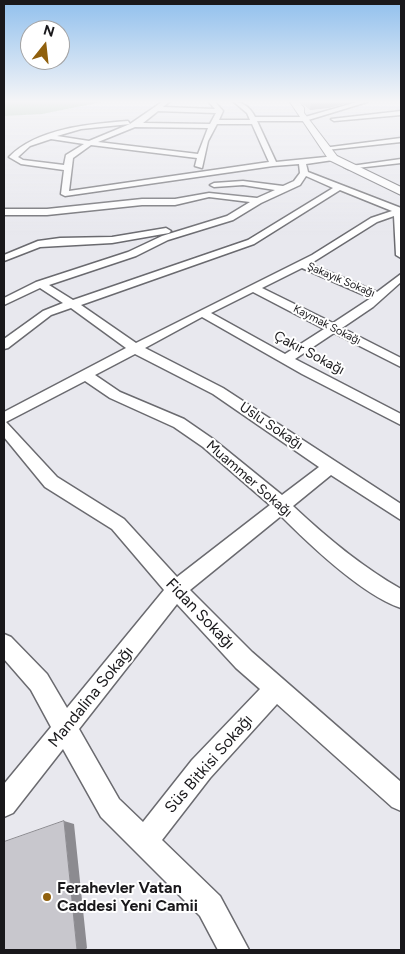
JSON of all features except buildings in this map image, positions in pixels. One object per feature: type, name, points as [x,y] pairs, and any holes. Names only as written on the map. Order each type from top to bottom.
[{"type":"main road","points":[[326,148],[333,158],[396,186],[401,191]]},
{"type":"street","points":[[28,147],[15,154],[14,160],[37,165],[68,168]]},
{"type":"street","points":[[85,147],[70,157],[65,194],[105,190],[198,173],[333,158]]},
{"type":"street","points":[[120,147],[200,156]]},
{"type":"street","points":[[198,173],[200,156],[204,147]]},
{"type":"street","points":[[265,147],[273,164]]},
{"type":"street","points":[[326,148],[340,147]]},
{"type":"street","points":[[348,166],[401,161]]},
{"type":"street","points":[[4,302],[40,284],[132,254],[165,238],[230,218],[258,201],[297,183],[304,173],[302,162]]},
{"type":"street","points":[[304,173],[400,211]]},
{"type":"street","points":[[214,185],[243,183],[287,189]]},
{"type":"street","points":[[4,345],[47,313],[251,242],[340,187]]},
{"type":"street","points":[[4,212],[55,212],[142,202],[174,202],[209,195],[258,201]]},
{"type":"street","points":[[400,211],[401,254]]},
{"type":"street","points":[[4,418],[202,313],[302,264],[346,240],[374,220],[400,211]]},
{"type":"street","points":[[4,258],[38,244],[60,241],[112,240],[186,226],[208,226]]},
{"type":"street","name":"Şakayık Sokağı","points":[[302,264],[379,297]]},
{"type":"street","points":[[286,359],[379,297],[401,277]]},
{"type":"street","name":"Uslu Sokağı","points":[[40,284],[136,349],[218,391],[401,513]]},
{"type":"street","name":"Kaymak Sokağı","points":[[254,288],[401,363]]},
{"type":"street","name":"Çakır Sokağı","points":[[202,313],[401,420]]},
{"type":"street","name":"Muammer Sokağı","points":[[86,375],[115,395],[179,422],[262,486],[312,535],[376,585],[401,599]]},
{"type":"street","name":"Fidan Sokağı","points":[[4,427],[50,482],[118,524],[244,660],[401,798]]},
{"type":"street","name":"Mandalina Sokağı","points":[[4,804],[177,589],[280,504],[330,467]]},
{"type":"street","points":[[4,644],[39,682],[110,808],[210,906],[234,950]]},
{"type":"street","name":"Süs Bitkisi Sokağı","points":[[144,841],[200,769],[276,688]]},
{"type":"place","name":"Ferahevler Vatan Caddesi Yeni Camii","points":[[47,897]]}]
